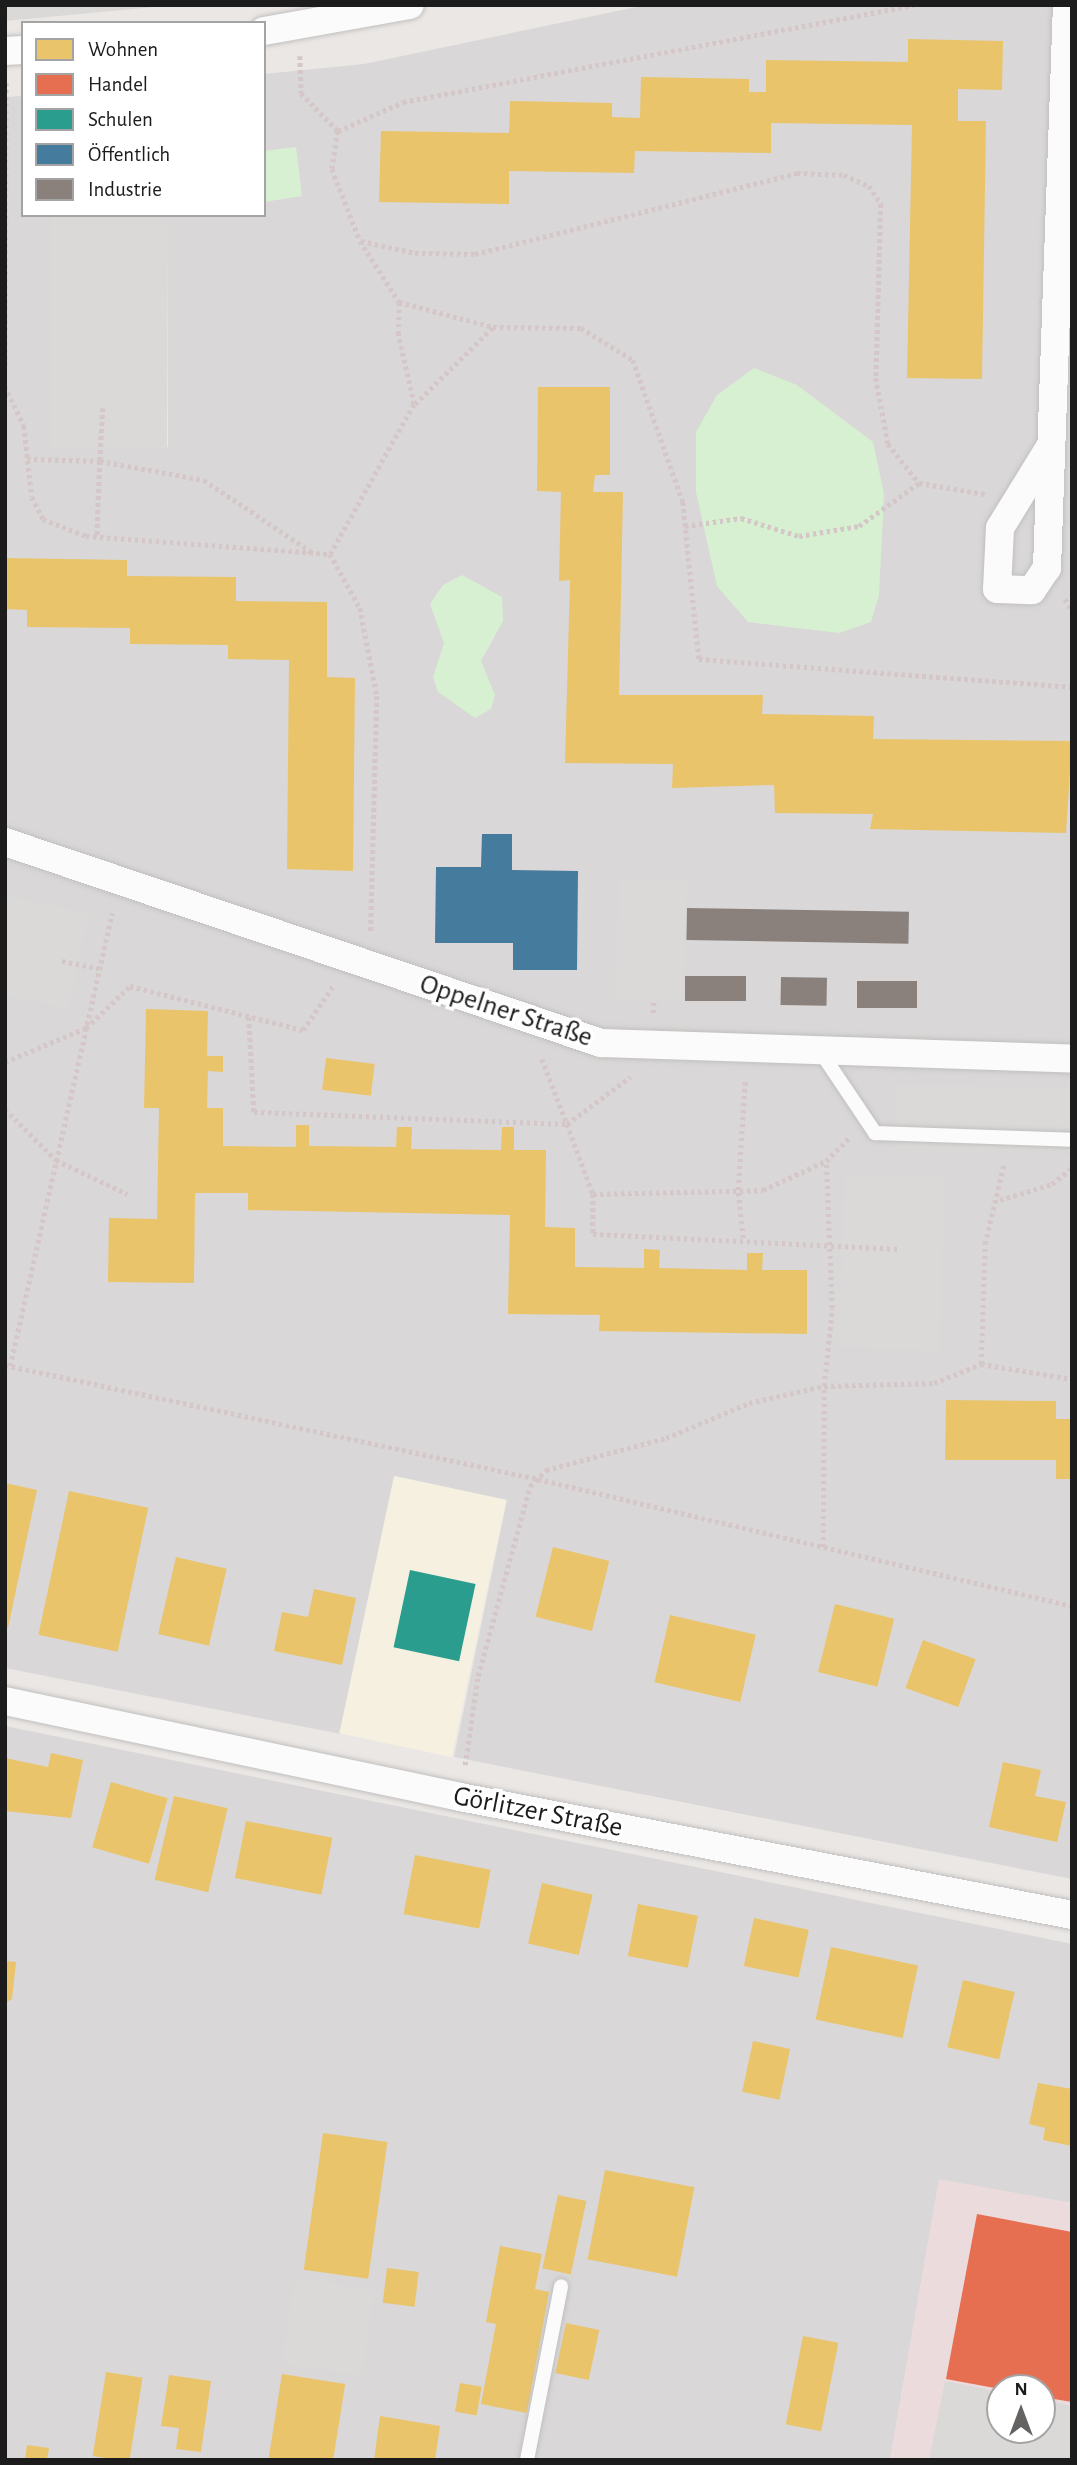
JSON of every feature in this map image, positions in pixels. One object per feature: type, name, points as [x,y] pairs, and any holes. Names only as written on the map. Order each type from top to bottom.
[{"type":"street","points":[[266,31],[299,28],[410,5]]},
{"type":"street","points":[[1051,445],[1000,528],[997,589],[1032,590],[1048,568],[1067,5]]},
{"type":"street","name":"Oppelner Straße","points":[[5,842],[601,1043],[1072,1059]]},
{"type":"street","name":"Görlitzer Straße","points":[[5,1701],[460,1797],[1072,1915]]},
{"type":"lane","points":[[820,1050],[876,1133],[1072,1140]]},
{"type":"lane","points":[[527,2460],[561,2286]]},
{"type":"path","points":[[338,131],[403,102],[915,5]]},
{"type":"path","points":[[299,28],[301,93],[338,131]]},
{"type":"path","points":[[5,366],[11,51]]},
{"type":"path","points":[[338,131],[332,169],[360,241],[399,302],[398,334],[414,404]]},
{"type":"path","points":[[360,241],[415,253],[475,254],[797,173],[844,175],[869,186],[881,204],[876,377],[888,443],[919,483],[1014,505]]},
{"type":"path","points":[[399,302],[493,327],[581,328],[633,360],[685,526],[699,659],[1072,687]]},
{"type":"path","points":[[330,554],[414,404],[493,327]]},
{"type":"path","points":[[5,386],[24,426],[32,497],[43,519],[97,538],[330,554]]},
{"type":"path","points":[[97,538],[103,408]]},
{"type":"path","points":[[27,459],[100,461],[204,480],[314,554]]},
{"type":"path","points":[[685,526],[741,518],[799,536],[859,526],[919,483]]},
{"type":"path","points":[[5,1062],[86,1028],[130,986],[303,1030],[360,962],[377,696],[360,608],[330,554]]},
{"type":"path","points":[[119,880],[7,1366],[538,1479],[1072,1606]]},
{"type":"path","points":[[62,961],[99,968]]},
{"type":"path","points":[[249,1017],[254,1112],[567,1124],[644,1065],[651,1044]]},
{"type":"path","points":[[541,1023],[542,1059],[593,1194],[593,1234],[743,1238],[899,1250]]},
{"type":"path","points":[[743,1238],[738,1190],[748,1048]]},
{"type":"path","points":[[5,1109],[56,1160],[127,1194]]},
{"type":"path","points":[[593,1194],[763,1189],[826,1161],[867,1121]]},
{"type":"path","points":[[981,1364],[985,1244],[1000,1200],[1006,1138]]},
{"type":"path","points":[[823,1547],[824,1386],[832,1308],[826,1161]]},
{"type":"path","points":[[1000,1200],[1052,1184],[1072,1168]]},
{"type":"path","points":[[460,1797],[478,1676],[530,1486],[546,1470],[666,1438],[749,1403],[824,1386],[934,1383],[981,1364],[1072,1379]]},
{"type":"shaded area","points":[[5,5],[176,5],[5,21]]},
{"type":"shaded area","points":[[646,5],[1072,5],[1072,1879],[454,1757],[507,1500],[395,1476],[341,1734],[5,1668],[5,97],[21,96],[21,217],[52,217],[53,447],[168,447],[167,217],[266,217],[266,74],[364,64]]},
{"type":"shaded area","points":[[52,217],[167,217],[167,448],[52,448]]},
{"type":"shaded area","points":[[619,879],[687,881],[683,1002],[615,1000]]},
{"type":"shaded area","points":[[5,895],[89,913],[68,1009],[5,996]]},
{"type":"shaded area","points":[[896,1084],[1072,1087],[1071,1152],[895,1149]]},
{"type":"shaded area","points":[[845,1174],[945,1177],[939,1350],[839,1347]]},
{"type":"shaded area","points":[[394,1476],[506,1500],[452,1757],[339,1733]]},
{"type":"shaded area","points":[[5,1726],[1072,1944],[1072,2203],[939,2180],[890,2460],[5,2460]]},
{"type":"shaded area","points":[[939,2179],[1072,2203],[1072,2460],[890,2460]]},
{"type":"shaded area","points":[[295,2277],[375,2290],[361,2376],[281,2363]]},
{"type":"shaded area","points":[[945,2381],[986,2389],[986,2444],[1056,2444],[1056,2403],[1072,2406],[1072,2460],[929,2460]]},
{"type":"green space","points":[[296,147],[302,196],[266,202],[266,151]]},
{"type":"green space","points":[[754,368],[797,385],[873,442],[884,494],[879,595],[871,622],[839,633],[748,622],[717,586],[696,492],[696,432],[717,395]]},
{"type":"green space","points":[[462,575],[502,597],[503,621],[481,661],[495,695],[491,709],[475,718],[438,692],[433,677],[444,643],[430,604],[443,585]]},
{"type":"building: Wohnen","points":[[908,39],[1003,41],[1002,90],[958,89],[958,121],[986,121],[982,379],[907,378],[912,125],[771,123],[771,153],[635,151],[634,173],[509,171],[509,204],[379,202],[381,131],[509,133],[510,101],[612,103],[612,117],[640,118],[641,77],[749,79],[749,92],[766,92],[766,60],[908,62]]},
{"type":"building: Wohnen","points":[[538,387],[610,387],[610,475],[595,475],[593,492],[623,492],[619,695],[763,695],[762,714],[874,716],[873,739],[1072,741],[1066,833],[870,829],[873,814],[775,813],[774,785],[672,788],[673,764],[565,763],[570,580],[559,581],[561,492],[537,491]]},
{"type":"building: Wohnen","points":[[5,558],[127,560],[127,576],[236,577],[236,601],[327,602],[327,677],[355,678],[353,871],[287,869],[289,660],[228,659],[228,645],[130,644],[130,628],[27,627],[27,610],[5,609]]},
{"type":"building: Wohnen","points":[[146,1009],[208,1011],[207,1056],[223,1056],[223,1072],[208,1071],[207,1108],[223,1108],[223,1146],[296,1147],[296,1125],[309,1125],[309,1146],[396,1147],[397,1127],[412,1127],[411,1149],[501,1150],[502,1127],[514,1127],[514,1150],[546,1150],[545,1227],[575,1228],[575,1267],[644,1268],[644,1249],[660,1250],[659,1268],[747,1270],[747,1253],[763,1253],[762,1270],[807,1270],[807,1334],[599,1331],[600,1315],[508,1314],[510,1215],[248,1210],[248,1193],[195,1193],[194,1283],[108,1282],[109,1218],[157,1219],[159,1108],[144,1108]]},
{"type":"building: Wohnen","points":[[326,1058],[375,1064],[371,1096],[322,1090]]},
{"type":"building: Wohnen","points":[[946,1400],[1056,1401],[1056,1419],[1072,1419],[1072,1479],[1056,1479],[1056,1460],[945,1460]]},
{"type":"building: Wohnen","points":[[5,1483],[37,1490],[8,1628],[5,1627]]},
{"type":"building: Wohnen","points":[[69,1491],[148,1508],[118,1652],[38,1635]]},
{"type":"building: Wohnen","points":[[553,1547],[609,1561],[592,1631],[536,1617]]},
{"type":"building: Wohnen","points":[[176,1557],[227,1569],[209,1646],[158,1634]]},
{"type":"building: Wohnen","points":[[314,1589],[356,1598],[342,1665],[274,1651],[282,1612],[308,1617]]},
{"type":"building: Wohnen","points":[[835,1604],[894,1619],[877,1687],[818,1672]]},
{"type":"building: Wohnen","points":[[670,1615],[756,1635],[740,1702],[654,1682]]},
{"type":"building: Wohnen","points":[[923,1640],[976,1659],[958,1707],[906,1688]]},
{"type":"building: Wohnen","points":[[51,1753],[83,1760],[71,1818],[5,1811],[5,1758],[48,1767]]},
{"type":"building: Wohnen","points":[[1003,1762],[1041,1770],[1035,1796],[1066,1802],[1057,1842],[989,1827]]},
{"type":"building: Wohnen","points":[[111,1782],[168,1798],[149,1864],[92,1847]]},
{"type":"building: Wohnen","points":[[174,1796],[228,1808],[208,1892],[155,1880]]},
{"type":"building: Wohnen","points":[[246,1821],[332,1838],[321,1895],[235,1878]]},
{"type":"building: Wohnen","points":[[415,1855],[491,1870],[479,1929],[404,1914]]},
{"type":"building: Wohnen","points":[[542,1883],[593,1895],[579,1955],[528,1943]]},
{"type":"building: Wohnen","points":[[638,1904],[698,1916],[688,1968],[628,1956]]},
{"type":"building: Wohnen","points":[[754,1918],[809,1930],[799,1978],[744,1966]]},
{"type":"building: Wohnen","points":[[831,1947],[918,1966],[903,2038],[816,2019]]},
{"type":"building: Wohnen","points":[[5,1961],[16,1962],[12,1999],[5,2003]]},
{"type":"building: Wohnen","points":[[963,1980],[1015,1992],[999,2059],[947,2047]]},
{"type":"building: Wohnen","points":[[753,2041],[790,2049],[779,2100],[742,2092]]},
{"type":"building: Wohnen","points":[[1038,2083],[1072,2089],[1072,2146],[1043,2140],[1045,2128],[1029,2124]]},
{"type":"building: Wohnen","points":[[323,2133],[387,2142],[368,2279],[304,2270]]},
{"type":"building: Wohnen","points":[[605,2170],[694,2187],[677,2277],[588,2259]]},
{"type":"building: Wohnen","points":[[558,2195],[586,2201],[571,2274],[542,2268]]},
{"type":"building: Wohnen","points":[[500,2246],[542,2254],[535,2289],[549,2292],[527,2413],[481,2404],[496,2324],[486,2322]]},
{"type":"building: Wohnen","points":[[387,2268],[419,2272],[414,2307],[383,2303]]},
{"type":"building: Wohnen","points":[[566,2323],[599,2330],[589,2380],[555,2373]]},
{"type":"building: Wohnen","points":[[803,2336],[838,2343],[821,2431],[786,2424]]},
{"type":"building: Wohnen","points":[[106,2372],[143,2378],[130,2460],[93,2456]]},
{"type":"building: Wohnen","points":[[282,2374],[345,2384],[333,2460],[268,2460]]},
{"type":"building: Wohnen","points":[[169,2375],[211,2381],[201,2452],[176,2449],[179,2428],[161,2426]]},
{"type":"building: Wohnen","points":[[460,2383],[482,2387],[477,2415],[455,2412]]},
{"type":"building: Wohnen","points":[[380,2416],[440,2426],[435,2460],[374,2460]]},
{"type":"building: Wohnen","points":[[27,2445],[49,2448],[47,2460],[25,2460]]},
{"type":"building: Handel","points":[[977,2214],[1072,2232],[1072,2402],[1056,2399],[1056,2374],[986,2374],[986,2386],[946,2379]]},
{"type":"building: Schulen","points":[[410,1570],[476,1584],[459,1661],[394,1647]]},
{"type":"building: Öffentlich","points":[[482,834],[512,834],[512,870],[578,871],[577,970],[513,970],[513,943],[435,943],[436,867],[481,867]]},
{"type":"building: Industrie","points":[[687,908],[909,912],[908,944],[686,940]]},
{"type":"building: Industrie","points":[[685,976],[746,976],[746,1001],[685,1001]]},
{"type":"building: Industrie","points":[[781,977],[827,978],[827,1006],[781,1005]]},
{"type":"building: Industrie","points":[[857,981],[917,981],[917,1008],[857,1008]]}]
